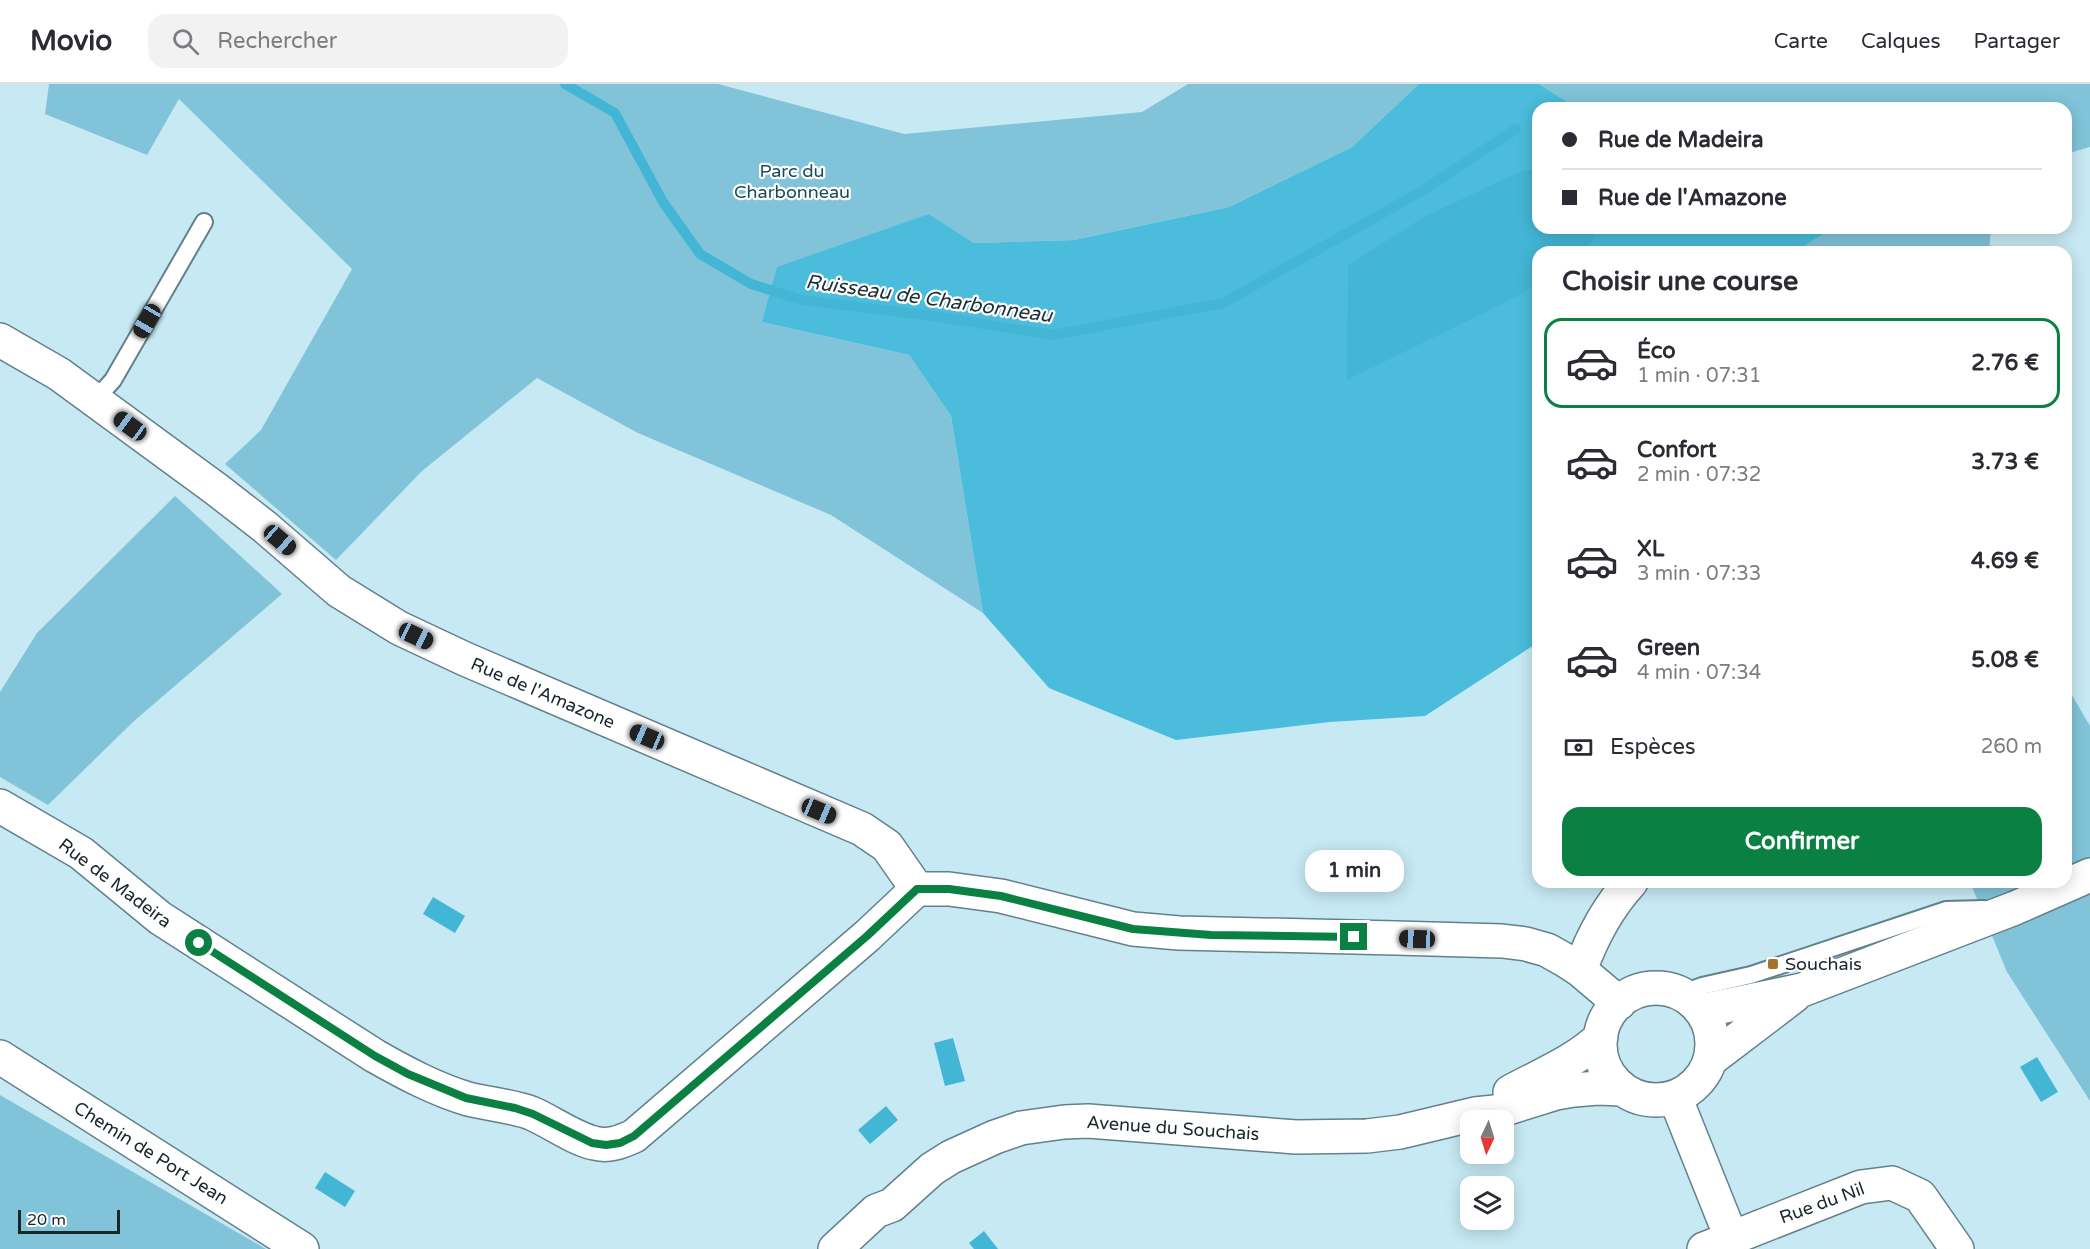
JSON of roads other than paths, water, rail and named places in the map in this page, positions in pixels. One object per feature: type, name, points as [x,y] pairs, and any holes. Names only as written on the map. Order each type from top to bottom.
[{"type":"street","name":"Rue de l'Amazone","points":[[0,340],[58,374],[95,400],[233,501],[339,591],[399,628],[465,660],[862,830],[887,846],[917,889]]},
{"type":"street","name":"Rue de Madeira","points":[[0,806],[81,853],[160,918],[383,1061],[441,1089],[466,1098],[533,1114],[592,1143],[606,1145],[620,1143],[634,1136],[867,936],[917,889]]},
{"type":"street","points":[[2072,883],[2090,875]]},
{"type":"street","points":[[1580,970],[1590,941],[1615,900],[1626,888]]},
{"type":"street","points":[[1691,1002],[1802,990],[2015,908],[2060,888]]},
{"type":"street","points":[[917,889],[949,889],[1001,896],[1133,929],[1179,933],[1408,938],[1514,943],[1547,950],[1580,970],[1619,1003]]},
{"type":"street","points":[[1642,990],[1669,990],[1691,1002],[1712,1035],[1713,1048],[1705,1072],[1697,1083],[1686,1092],[1661,1100],[1647,1100],[1622,1089],[1607,1071],[1600,1049],[1607,1019],[1619,1003],[1642,990]]},
{"type":"street","points":[[1710,1060],[1802,990]]},
{"type":"street","name":"Avenue du Souchais","points":[[1480,1110],[1491,1101],[1570,1061],[1601,1038]]},
{"type":"street","name":"Chemin de Port Jean","points":[[0,1057],[302,1249]]},
{"type":"street","name":"Avenue du Souchais","points":[[1501,1110],[1556,1093],[1598,1088],[1622,1089]]},
{"type":"street","name":"Rue du Nil","points":[[1675,1097],[1717,1243],[1861,1187],[1892,1183],[1920,1196],[1957,1249]]},
{"type":"street","name":"Avenue du Souchais","points":[[835,1249],[876,1211],[892,1205],[932,1168],[994,1137],[1021,1128],[1088,1121],[1296,1137],[1334,1137],[1400,1132],[1460,1118]]},
{"type":"street","name":"Avenue du Souchais","points":[[862,1249],[885,1223],[892,1205]]},
{"type":"lane","points":[[95,400],[113,380],[204,222]]},
{"type":"lane","points":[[1691,1002],[1702,986],[1752,975],[1946,910],[2015,908]]},
{"type":"waterway","name":"Ruisseau de Charbonneau","points":[[565,84],[615,113],[663,202],[700,254],[751,284],[802,300],[933,316],[1053,335],[1223,303],[1422,191],[1516,129]]},
{"type":"place","name":"Souchais","points":[[1773,964]]},
{"type":"park label","name":"Parc du Charbonneau","points":[[792,181]]}]
